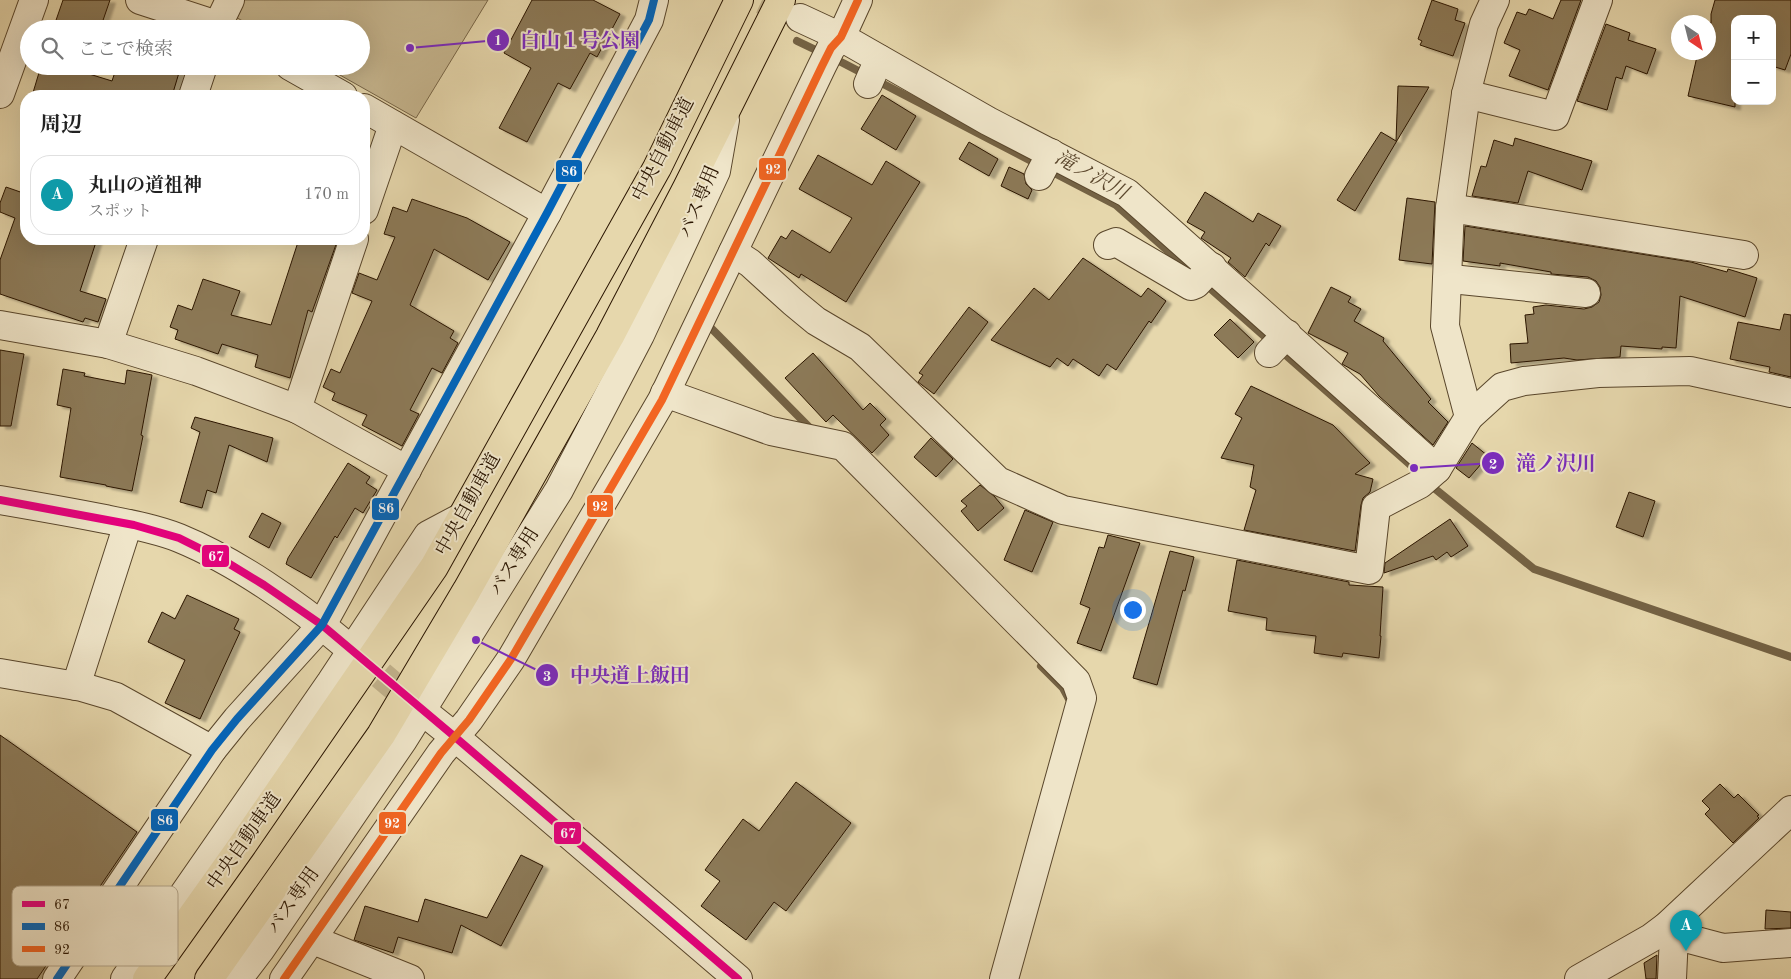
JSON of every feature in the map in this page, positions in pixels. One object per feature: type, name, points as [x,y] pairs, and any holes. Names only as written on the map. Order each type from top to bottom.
[{"type":"highway","name":"中央自動車道","points":[[178,937],[429,574],[657,168],[739,0]]},
{"type":"highway","name":"中央自動車道","points":[[209,979],[381,735],[437,641],[610,336],[726,111],[791,9]]},
{"type":"highway","name":"中央自動車道","points":[[148,979],[157,966]]},
{"type":"street","points":[[27,20],[34,0]]},
{"type":"street","points":[[140,0],[196,20]]},
{"type":"street","points":[[222,20],[230,0]]},
{"type":"street","points":[[121,886],[212,750],[237,719],[322,625],[547,213],[649,20],[654,0]]},
{"type":"street","points":[[284,979],[313,940],[441,753],[469,720],[511,659],[665,393],[831,51],[858,0]]},
{"type":"street","points":[[1469,417],[1445,326],[1450,208],[1466,94],[1484,24],[1495,0]]},
{"type":"street","points":[[1466,94],[1554,116],[1598,0]]},
{"type":"street","points":[[791,9],[831,51],[874,70],[1045,163],[1127,193],[1205,274],[1430,476]]},
{"type":"street","points":[[0,94],[20,39]]},
{"type":"street","points":[[195,90],[200,75]]},
{"type":"street","points":[[306,75],[332,90]]},
{"type":"street","points":[[370,111],[547,213]]},
{"type":"street","name":"バス専用","points":[[238,979],[260,950],[403,740],[560,490],[640,335],[716,171],[726,111]]},
{"type":"street","points":[[370,192],[393,124]]},
{"type":"street","points":[[1450,208],[1744,255]]},
{"type":"street","points":[[1108,245],[1116,242],[1187,285],[1191,286],[1205,274]]},
{"type":"street","points":[[108,344],[142,245]]},
{"type":"street","points":[[297,409],[352,245]]},
{"type":"street","points":[[733,252],[750,262],[816,321],[860,346],[998,481],[1063,510],[1369,570],[1376,507],[1430,476],[1469,417],[1502,387],[1524,381],[1598,373],[1690,371],[1791,393]]},
{"type":"street","points":[[1447,280],[1586,293]]},
{"type":"street","points":[[0,325],[108,344],[196,371],[297,409],[407,470]]},
{"type":"street","points":[[665,393],[771,431],[843,446],[1076,681],[1082,698],[1004,979]]},
{"type":"street","points":[[0,500],[128,524],[179,538],[223,560],[264,585],[322,625],[343,643]]},
{"type":"street","points":[[178,903],[326,690],[428,535],[462,517]]},
{"type":"street","points":[[76,686],[128,524]]},
{"type":"street","points":[[0,673],[76,686],[116,697],[212,750]]},
{"type":"street","points":[[430,717],[738,979]]},
{"type":"street","points":[[1578,979],[1651,938],[1671,930],[1791,810]]},
{"type":"street","points":[[1671,930],[1723,948],[1791,943]]},
{"type":"street","points":[[1671,930],[1672,979]]},
{"type":"street","points":[[313,940],[410,979]]},
{"type":"street","points":[[58,979],[67,966]]},
{"type":"street","points":[[125,979],[134,966]]},
{"type":"shaded area","points":[[240,0],[488,0],[416,118],[370,92],[370,90],[366,90],[340,75],[370,75],[370,20],[241,20],[232,15]]},
{"type":"building","points":[[63,0],[110,0],[103,20],[56,20]]},
{"type":"building","points":[[532,0],[593,0],[620,14],[597,57],[590,53],[570,89],[558,83],[527,142],[499,128],[531,68],[504,53]]},
{"type":"building","points":[[1432,0],[1458,9],[1455,20],[1465,23],[1453,56],[1420,45],[1422,41],[1418,39]]},
{"type":"building","points":[[1561,0],[1581,0],[1548,90],[1509,76],[1520,50],[1504,43],[1517,12],[1526,15],[1529,9],[1553,19]]},
{"type":"building","points":[[1715,0],[1791,0],[1791,54],[1785,70],[1776,67],[1776,15],[1731,15],[1731,105],[1735,105],[1735,107],[1688,96],[1696,60],[1716,60],[1716,15],[1711,14]]},
{"type":"building","points":[[1606,24],[1630,33],[1628,40],[1656,49],[1647,74],[1626,66],[1622,79],[1616,77],[1607,110],[1577,101]]},
{"type":"building","points":[[38,75],[92,75],[112,81],[114,75],[178,75],[174,90],[34,90]]},
{"type":"building","points":[[1398,86],[1429,87],[1355,211],[1337,200],[1381,132],[1396,141]]},
{"type":"building","points":[[882,95],[916,116],[896,150],[861,129]]},
{"type":"building","points":[[1515,138],[1592,161],[1582,190],[1528,171],[1518,203],[1472,196],[1481,166],[1486,167],[1494,140],[1513,146]]},
{"type":"building","points":[[969,142],[998,159],[989,176],[959,159]]},
{"type":"building","points":[[818,155],[872,185],[886,161],[920,182],[846,302],[801,274],[799,278],[768,258],[781,236],[786,239],[792,230],[830,253],[852,218],[799,189]]},
{"type":"building","points":[[1009,167],[1024,174],[1026,184],[1032,190],[1028,199],[1001,186]]},
{"type":"building","points":[[6,187],[20,192],[20,245],[95,245],[80,291],[106,299],[98,322],[85,318],[83,322],[0,294],[0,260],[15,218],[0,212],[0,203]]},
{"type":"building","points":[[1205,192],[1253,222],[1258,213],[1281,226],[1269,246],[1266,243],[1245,277],[1228,262],[1231,258],[1201,238],[1205,232],[1187,222]]},
{"type":"building","points":[[1407,198],[1435,202],[1432,264],[1399,260]]},
{"type":"building","points":[[412,199],[467,218],[510,242],[488,280],[434,249],[410,305],[454,331],[450,338],[458,343],[442,373],[432,368],[410,410],[419,414],[402,446],[362,425],[367,415],[332,400],[335,393],[323,387],[331,369],[340,373],[372,301],[352,293],[359,273],[377,280],[395,237],[384,234],[393,207],[407,212]]},
{"type":"building","points":[[1465,226],[1691,262],[1727,272],[1728,269],[1757,278],[1745,317],[1680,296],[1676,348],[1662,347],[1662,349],[1621,346],[1620,357],[1577,360],[1564,358],[1511,363],[1510,344],[1528,343],[1525,315],[1534,314],[1533,307],[1546,305],[1584,309],[1592,307],[1599,302],[1601,295],[1600,287],[1596,281],[1588,277],[1551,274],[1551,272],[1500,263],[1500,266],[1463,261]]},
{"type":"building","points":[[297,245],[336,245],[312,312],[308,310],[290,378],[255,367],[258,355],[222,344],[218,354],[175,339],[178,330],[170,327],[178,305],[192,310],[203,279],[240,291],[231,315],[271,325]]},
{"type":"building","points":[[1083,258],[1141,297],[1148,288],[1166,301],[1151,323],[1149,321],[1116,370],[1107,364],[1099,376],[1073,359],[1068,366],[1057,358],[1050,367],[991,340],[1034,288],[1049,300]]},
{"type":"building","points":[[1331,287],[1351,297],[1348,302],[1361,309],[1354,321],[1384,338],[1383,341],[1431,399],[1428,402],[1448,422],[1433,445],[1379,396],[1360,374],[1342,364],[1348,353],[1308,333]]},
{"type":"building","points":[[969,307],[988,322],[934,394],[918,382],[923,375],[919,373]]},
{"type":"building","points":[[1784,314],[1791,315],[1791,377],[1769,372],[1770,367],[1730,359],[1738,322],[1780,330]]},
{"type":"building","points":[[1230,319],[1254,342],[1238,358],[1214,335]]},
{"type":"building","points":[[0,350],[24,354],[11,426],[0,426]]},
{"type":"building","points":[[813,353],[863,410],[870,403],[886,419],[880,425],[889,435],[872,453],[833,415],[826,422],[785,378]]},
{"type":"building","points":[[63,369],[85,373],[84,376],[125,384],[127,370],[152,375],[132,491],[60,477],[71,408],[57,405]]},
{"type":"building","points":[[1251,386],[1333,425],[1370,463],[1355,474],[1373,479],[1370,492],[1363,498],[1361,505],[1355,551],[1244,530],[1256,490],[1250,487],[1254,465],[1221,458],[1242,418],[1235,414]]},
{"type":"building","points":[[195,417],[273,438],[267,462],[229,445],[216,493],[207,490],[202,508],[180,502],[200,432],[191,428]]},
{"type":"building","points":[[931,438],[953,459],[936,477],[914,457]]},
{"type":"building","points":[[1472,443],[1488,456],[1469,478],[1456,468]]},
{"type":"building","points":[[348,463],[370,477],[366,483],[377,490],[363,513],[355,508],[337,538],[335,536],[311,578],[286,564]]},
{"type":"building","points":[[980,485],[994,496],[1004,508],[978,531],[961,511],[967,506],[961,501]]},
{"type":"building","points":[[1629,492],[1655,501],[1643,537],[1616,527]]},
{"type":"building","points":[[1025,510],[1053,522],[1032,572],[1004,560]]},
{"type":"building","points":[[262,513],[281,523],[269,548],[249,537]]},
{"type":"building","points":[[1450,519],[1468,546],[1451,557],[1447,552],[1436,560],[1433,556],[1384,573],[1385,563]]},
{"type":"building","points":[[1108,535],[1140,543],[1101,651],[1077,643],[1090,608],[1080,604],[1099,547],[1104,548]]},
{"type":"building","points":[[1170,551],[1194,557],[1157,685],[1133,678]]},
{"type":"building","points":[[1237,560],[1349,582],[1349,585],[1383,587],[1379,658],[1343,653],[1342,657],[1314,653],[1316,636],[1266,630],[1267,618],[1228,611]]},
{"type":"building","points":[[187,595],[239,619],[234,629],[240,632],[200,719],[165,703],[185,660],[148,642],[162,612],[175,619]]},
{"type":"building","points":[[0,735],[137,832],[100,886],[12,886],[12,966],[46,966],[37,979],[0,979]]},
{"type":"building","points":[[796,782],[851,823],[786,911],[774,902],[746,940],[701,906],[720,881],[705,870],[743,819],[759,831]]},
{"type":"building","points":[[1720,784],[1734,798],[1738,794],[1759,815],[1757,816],[1759,818],[1733,843],[1705,814],[1710,809],[1702,801]]},
{"type":"building","points":[[521,855],[543,866],[501,946],[461,925],[452,953],[398,937],[393,953],[354,940],[365,906],[418,922],[425,899],[487,918]]},
{"type":"building","points":[[1766,910],[1791,912],[1791,928],[1765,929]]},
{"type":"building","points":[[1657,955],[1656,979],[1646,979],[1644,963]]},
{"type":"waterway","name":"滝ノ沢川","points":[[797,41],[1116,205],[1194,274]]},
{"type":"waterway","name":"滝ノ沢川","points":[[1203,282],[1414,468],[1434,488],[1534,569],[1791,657]]},
{"type":"waterway","points":[[712,329],[812,430]]},
{"type":"waterway","points":[[1041,666],[1063,688],[1069,699]]},
{"type":"tunnel","points":[[762,0],[799,17]]},
{"type":"tunnel","points":[[349,648],[423,711]]},
{"type":"transit line","name":"86","points":[[120,886],[212,750],[237,719],[322,625],[547,213],[649,20],[654,0]]},
{"type":"transit line","name":"92","points":[[284,979],[441,753],[469,720],[511,659],[662,400],[822,66],[831,48],[841,37],[858,0]]},
{"type":"transit line","name":"67","points":[[0,500],[134,525],[179,538],[223,560],[264,585],[322,625],[738,979]]},
{"type":"transit line","name":"86","points":[[57,979],[66,966]]},
{"type":"place","name":"白山１号公園","points":[[410,48]]},
{"type":"place","name":"滝ノ沢川","points":[[1414,468]]},
{"type":"place","name":"中央道上飯田","points":[[476,640]]},
{"type":"place","name":"丸山の道祖神","points":[[1686,951]]}]
